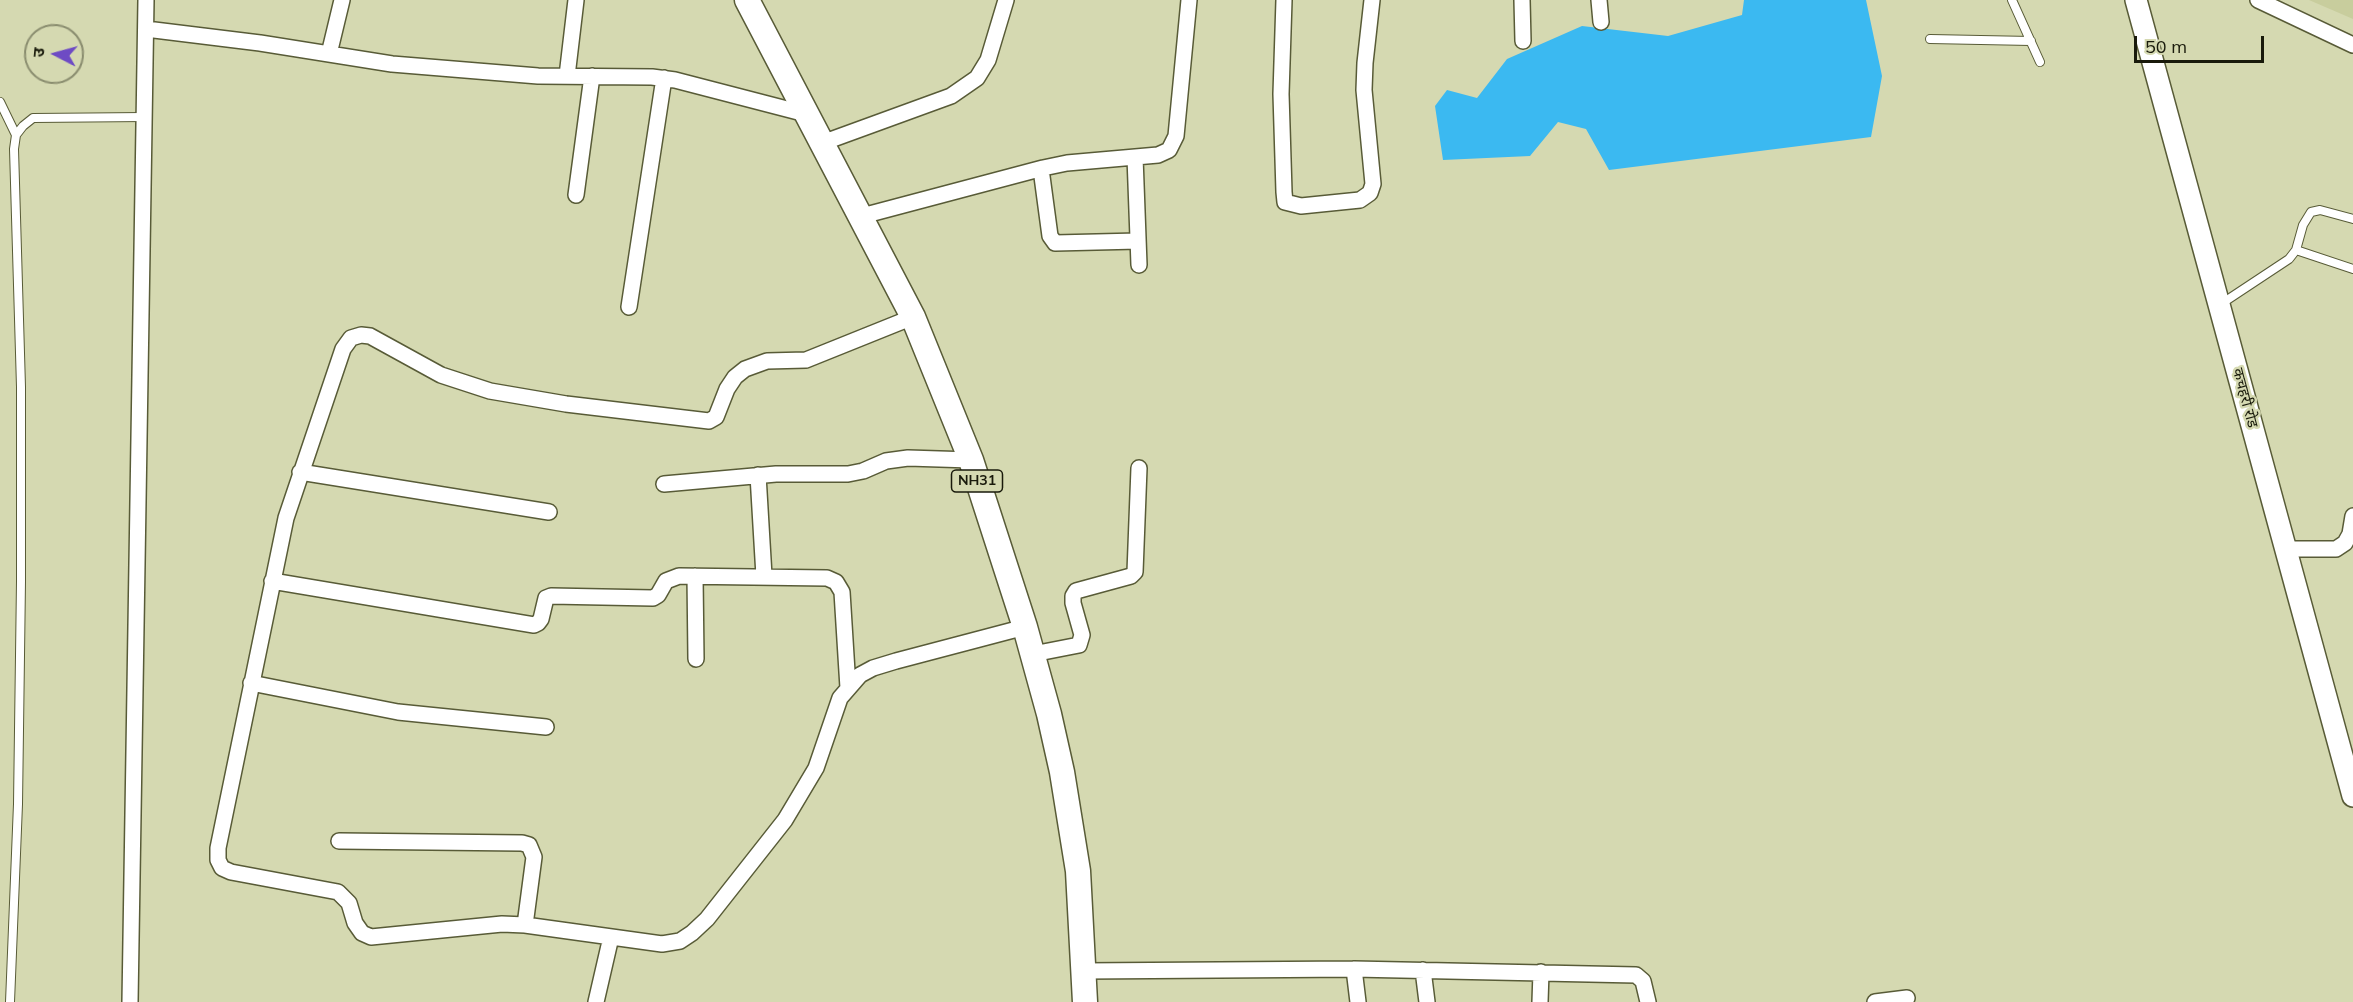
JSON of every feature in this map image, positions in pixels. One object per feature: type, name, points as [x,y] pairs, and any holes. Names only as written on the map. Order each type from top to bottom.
[{"type":"highway","name":"NH31","points":[[747,0],[913,317],[970,460],[1033,654],[1062,772],[1078,871],[1085,1002]]},
{"type":"main road","name":"कचहरी रोड","points":[[2136,0],[2286,549],[2349,768],[2353,796]]},
{"type":"street","points":[[130,1002],[146,0]]},
{"type":"street","points":[[329,54],[342,0]]},
{"type":"street","points":[[567,76],[576,0]]},
{"type":"street","points":[[822,143],[951,96],[977,78],[988,60],[1006,0]]},
{"type":"street","points":[[862,216],[1067,163],[1158,155],[1169,150],[1176,136],[1189,0]]},
{"type":"street","points":[[1284,0],[1281,94],[1284,192],[1286,202],[1301,206],[1360,200],[1370,193],[1372,184],[1364,90],[1372,0]]},
{"type":"street","points":[[1522,0],[1523,41]]},
{"type":"street","points":[[1599,0],[1601,22]]},
{"type":"street","points":[[2258,0],[2353,45]]},
{"type":"street","points":[[146,29],[392,64],[516,75],[664,78],[806,114]]},
{"type":"street","points":[[576,195],[592,76]]},
{"type":"street","points":[[629,307],[664,78]]},
{"type":"street","points":[[1135,157],[1139,265]]},
{"type":"street","points":[[1041,169],[1050,236],[1055,243],[1138,241]]},
{"type":"street","points":[[913,317],[806,360],[767,361],[745,369],[735,377],[727,389],[716,417],[709,422],[566,404],[490,391],[441,375],[370,336],[361,335],[351,338],[343,349],[286,518],[218,848],[218,860],[222,868],[231,872],[338,892],[349,903],[355,923],[362,933],[371,937],[487,925],[525,925],[662,944],[680,941],[707,919],[785,820],[816,768],[840,698],[861,675],[873,668],[1025,627]]},
{"type":"street","points":[[664,484],[758,475],[848,474],[863,471],[886,461],[908,458],[970,460]]},
{"type":"street","points":[[1033,654],[1079,645],[1082,635],[1073,603],[1076,591],[1131,576],[1135,572],[1139,468]]},
{"type":"street","points":[[300,472],[549,512]]},
{"type":"street","points":[[758,475],[764,576]]},
{"type":"street","points":[[2286,549],[2336,549],[2345,543],[2350,534],[2353,516]]},
{"type":"street","points":[[272,581],[534,625],[541,619],[546,598],[551,596],[653,597],[658,595],[666,581],[672,578],[695,576],[827,578],[836,582],[842,592],[848,688]]},
{"type":"street","points":[[695,576],[696,659]]},
{"type":"street","points":[[251,683],[398,712],[546,727]]},
{"type":"street","points":[[339,841],[522,843],[529,845],[534,857],[525,925]]},
{"type":"street","points":[[596,1002],[611,938]]},
{"type":"street","points":[[1084,971],[1354,969],[1636,975],[1643,981],[1648,1002]]},
{"type":"street","points":[[1354,969],[1358,1002]]},
{"type":"street","points":[[1423,970],[1427,1002]]},
{"type":"street","points":[[1540,1002],[1541,972]]},
{"type":"street","points":[[1875,1002],[1907,998]]},
{"type":"lane","points":[[2012,0],[2040,62]]},
{"type":"lane","points":[[1930,39],[2031,41]]},
{"type":"lane","points":[[0,102],[16,135]]},
{"type":"lane","points":[[10,1002],[18,804],[21,582],[21,387],[14,149],[16,135],[22,126],[33,118],[145,117]]},
{"type":"lane","points":[[2220,305],[2289,259],[2296,249],[2303,225],[2311,212],[2320,210],[2353,219]]},
{"type":"lane","points":[[2296,249],[2353,268]]},
{"type":"shaded area","points":[[2309,0],[2353,0],[2353,19]]},
{"type":"water","points":[[1744,0],[1866,0],[1882,76],[1871,137],[1609,170],[1586,129],[1558,122],[1530,156],[1443,160],[1435,106],[1447,90],[1477,98],[1507,59],[1582,26],[1668,36],[1742,15]]}]
